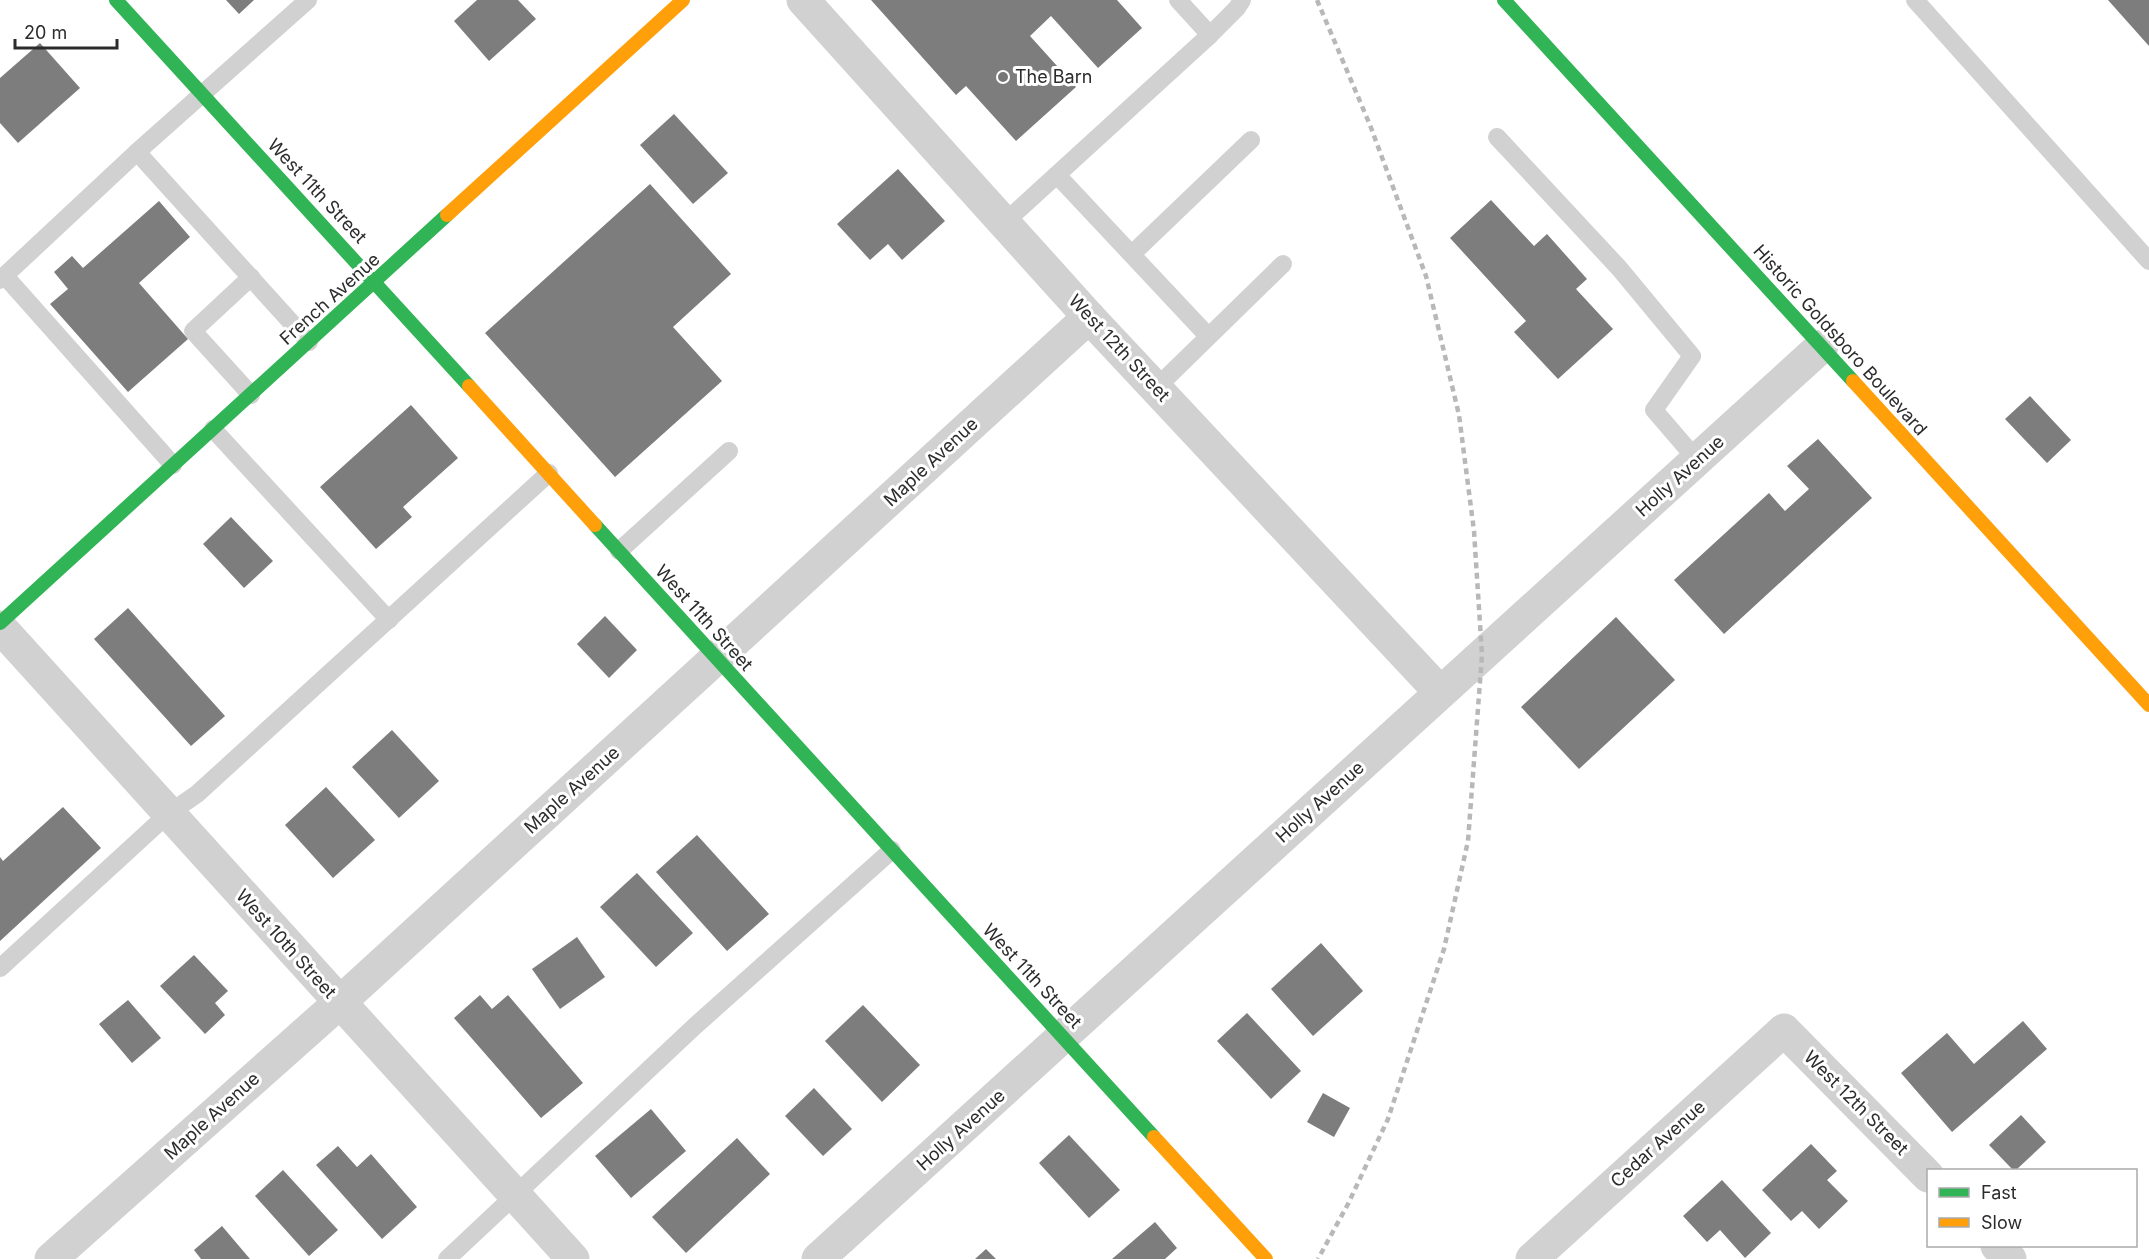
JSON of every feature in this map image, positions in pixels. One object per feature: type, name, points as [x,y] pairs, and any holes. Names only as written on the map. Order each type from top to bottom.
[{"type":"street","name":"West 11th Street","points":[[116,0],[1266,1259]]},
{"type":"street","name":"French Avenue","points":[[0,623],[683,0]]},
{"type":"street","name":"West 12th Street","points":[[803,0],[1089,316],[1440,692]]},
{"type":"street","name":"Historic Goldsboro Boulevard","points":[[1504,0],[2149,705]]},
{"type":"street","name":"Maple Avenue","points":[[51,1259],[339,1003],[1089,316]]},
{"type":"street","name":"Holly Avenue","points":[[818,1259],[1822,346]]},
{"type":"street","name":"West 10th Street","points":[[0,627],[573,1259]]},
{"type":"street","name":"West 12th Street","points":[[1784,1030],[1927,1174]]},
{"type":"street","name":"Cedar Avenue","points":[[1532,1259],[1784,1030]]},
{"type":"street","points":[[1999,1247],[2010,1259]]},
{"type":"lane","points":[[173,465],[2,278],[137,152],[308,0]]},
{"type":"lane","points":[[1178,0],[1210,35]]},
{"type":"lane","points":[[1004,223],[1210,35],[1237,9],[1242,0]]},
{"type":"lane","points":[[1915,0],[2149,261]]},
{"type":"lane","points":[[1497,137],[1618,268],[1692,356],[1654,410],[1697,460]]},
{"type":"lane","points":[[1132,254],[1251,140]]},
{"type":"lane","points":[[137,152],[309,342]]},
{"type":"lane","points":[[1057,175],[1208,336]]},
{"type":"lane","points":[[1156,388],[1283,264]]},
{"type":"lane","points":[[250,395],[193,331],[251,277]]},
{"type":"lane","points":[[213,429],[389,620]]},
{"type":"lane","points":[[618,551],[729,451]]},
{"type":"lane","points":[[0,968],[168,814],[197,794],[549,473]]},
{"type":"lane","points":[[447,1259],[695,1026],[892,850]]},
{"type":"building","points":[[226,0],[254,0],[239,14]]},
{"type":"building","points":[[477,0],[518,0],[536,19],[489,61],[454,21]]},
{"type":"building","name":"The Barn","points":[[871,0],[1117,0],[1142,28],[1098,68],[1051,16],[1030,36],[1076,87],[1016,141],[966,86],[956,95]]},
{"type":"building","points":[[2108,0],[2149,0],[2149,46]]},
{"type":"building","points":[[40,43],[80,88],[18,143],[0,123],[0,78]]},
{"type":"building","points":[[674,114],[728,173],[693,204],[640,145]]},
{"type":"building","points":[[898,169],[945,221],[902,260],[888,244],[870,260],[837,224]]},
{"type":"building","points":[[650,184],[731,274],[673,327],[722,381],[615,477],[485,333]]},
{"type":"building","points":[[1491,200],[1534,246],[1547,234],[1587,279],[1576,289],[1613,329],[1558,379],[1514,332],[1526,321],[1450,238]]},
{"type":"building","points":[[159,201],[190,237],[139,283],[188,339],[128,392],[50,304],[68,289],[54,272],[72,256],[83,268]]},
{"type":"building","points":[[2030,396],[2071,440],[2047,463],[2005,419]]},
{"type":"building","points":[[411,405],[458,458],[403,507],[412,517],[376,549],[320,487]]},
{"type":"building","points":[[1818,439],[1872,498],[1724,634],[1674,580],[1769,493],[1785,511],[1809,489],[1787,466]]},
{"type":"building","points":[[231,517],[273,561],[244,588],[203,544]]},
{"type":"building","points":[[128,608],[225,716],[191,746],[94,639]]},
{"type":"building","points":[[605,616],[637,650],[609,678],[577,644]]},
{"type":"building","points":[[1616,617],[1675,680],[1579,769],[1521,707]]},
{"type":"building","points":[[392,730],[439,781],[399,818],[352,767]]},
{"type":"building","points":[[326,787],[375,840],[333,878],[285,825]]},
{"type":"building","points":[[63,807],[101,848],[0,941],[0,857],[3,861]]},
{"type":"building","points":[[697,835],[769,914],[727,951],[656,872]]},
{"type":"building","points":[[637,873],[693,933],[656,967],[600,907]]},
{"type":"building","points":[[577,937],[605,977],[560,1009],[532,969]]},
{"type":"building","points":[[1321,943],[1363,991],[1313,1036],[1271,989]]},
{"type":"building","points":[[194,955],[228,991],[215,1003],[225,1015],[205,1034],[160,986]]},
{"type":"building","points":[[480,995],[492,1009],[508,995],[583,1083],[541,1118],[454,1018]]},
{"type":"building","points":[[128,1000],[161,1038],[132,1063],[99,1024]]},
{"type":"building","points":[[863,1005],[920,1065],[882,1102],[825,1041]]},
{"type":"building","points":[[1247,1013],[1301,1071],[1271,1099],[1217,1041]]},
{"type":"building","points":[[2023,1021],[2047,1049],[1952,1132],[1901,1073],[1947,1033],[1974,1064]]},
{"type":"building","points":[[814,1088],[852,1129],[823,1156],[785,1116]]},
{"type":"building","points":[[1323,1093],[1350,1108],[1334,1137],[1307,1122]]},
{"type":"building","points":[[651,1109],[686,1151],[631,1198],[595,1156]]},
{"type":"building","points":[[2021,1115],[2046,1142],[2017,1169],[2012,1169],[1989,1145]]},
{"type":"building","points":[[1069,1135],[1120,1190],[1089,1218],[1039,1163]]},
{"type":"building","points":[[737,1138],[770,1174],[686,1253],[652,1217]]},
{"type":"building","points":[[1811,1144],[1837,1171],[1827,1180],[1848,1201],[1819,1229],[1802,1211],[1791,1221],[1762,1190]]},
{"type":"building","points":[[338,1146],[357,1167],[371,1154],[417,1207],[382,1239],[316,1165]]},
{"type":"building","points":[[283,1170],[338,1230],[309,1256],[255,1196]]},
{"type":"building","points":[[1722,1180],[1771,1233],[1745,1258],[1720,1230],[1707,1242],[1683,1216]]},
{"type":"building","points":[[1155,1222],[1177,1248],[1165,1259],[1112,1259]]},
{"type":"building","points":[[222,1226],[250,1259],[201,1259],[194,1250]]},
{"type":"building","points":[[986,1249],[996,1259],[975,1259]]},
{"type":"railway","points":[[1317,0],[1370,125],[1426,276],[1459,415],[1474,531],[1482,655],[1468,841],[1444,949],[1388,1119],[1348,1204],[1318,1259]]},
{"type":"traffic: fast","points":[[116,0],[469,386]]},
{"type":"traffic: fast","points":[[1504,0],[1853,381]]},
{"type":"traffic: fast","points":[[0,623],[447,215]]},
{"type":"traffic: fast","points":[[595,525],[1154,1137]]},
{"type":"traffic: slow","points":[[447,215],[683,0]]},
{"type":"traffic: slow","points":[[1853,381],[2149,705]]},
{"type":"traffic: slow","points":[[469,386],[595,525]]},
{"type":"traffic: slow","points":[[1154,1137],[1266,1259]]},
{"type":"place","name":"The Barn","points":[[1003,77]]}]
